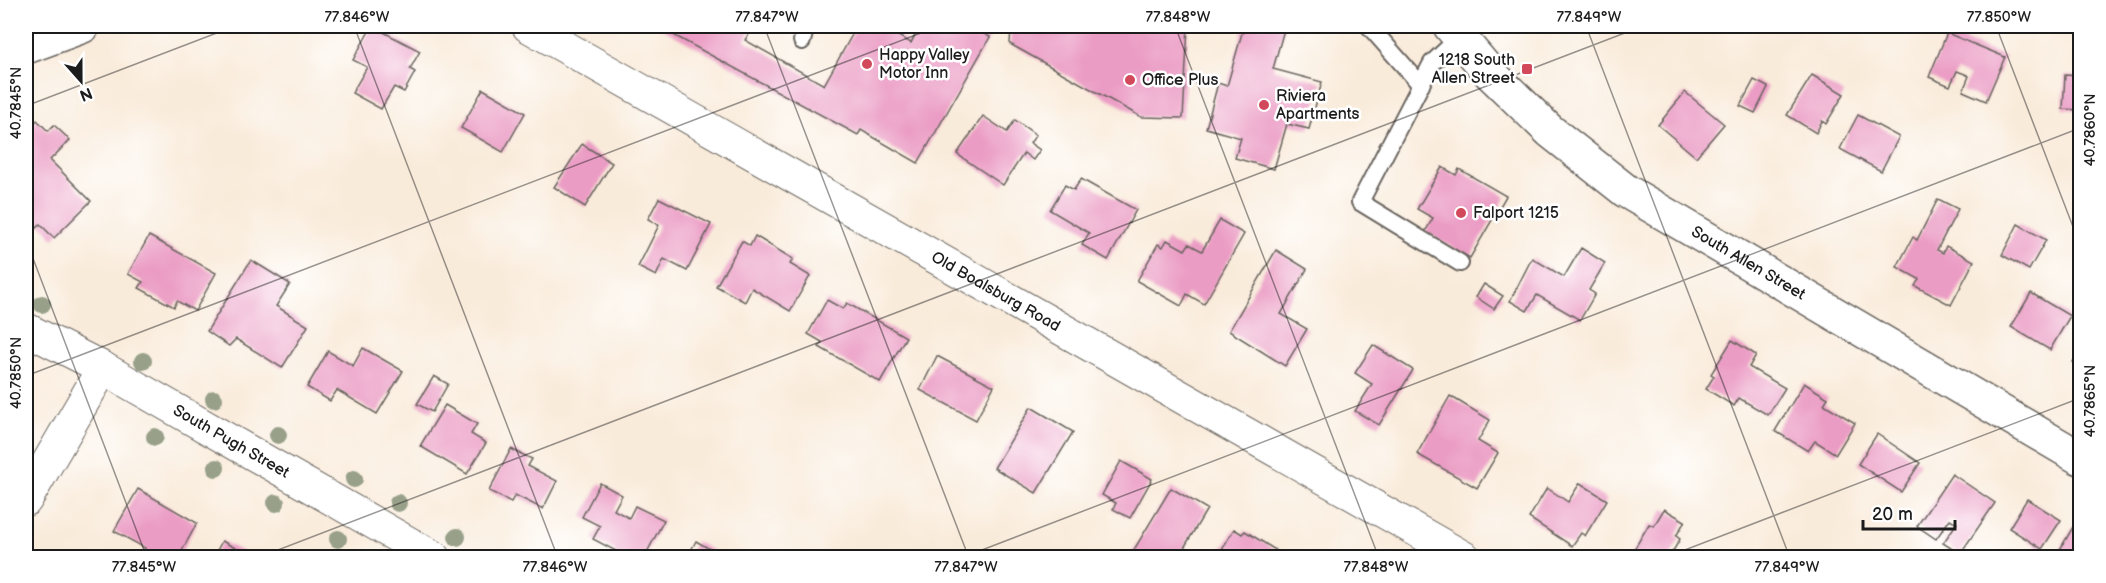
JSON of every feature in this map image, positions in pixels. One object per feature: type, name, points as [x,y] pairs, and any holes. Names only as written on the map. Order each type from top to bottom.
[{"type":"street","points":[[26,47],[83,26]]},
{"type":"street","name":"Old Boalsburg Road","points":[[528,26],[1465,558]]},
{"type":"street","name":"South Allen Street","points":[[1455,32],[1497,80],[1550,131],[1626,192],[2080,458]]},
{"type":"street","name":"South Pugh Street","points":[[26,329],[103,368],[435,558]]},
{"type":"street","points":[[26,500],[103,368]]},
{"type":"lane","points":[[1369,26],[1421,85]]},
{"type":"lane","points":[[1455,32],[1432,63],[1360,202],[1460,263]]},
{"type":"building","points":[[372,26],[420,51],[410,69],[415,72],[404,92],[394,87],[381,109],[352,93],[367,67],[353,60]]},
{"type":"building","points":[[657,26],[738,26],[750,32],[745,40],[824,85],[857,26],[880,26],[911,43],[920,26],[969,26],[990,37],[918,163],[861,130],[858,135]]},
{"type":"building","name":"Office Plus","points":[[1011,26],[1188,26],[1183,118],[1141,117],[1010,44]]},
{"type":"building","name":"Riviera Apartments","points":[[1244,26],[1285,26],[1273,69],[1322,82],[1309,129],[1287,124],[1274,169],[1235,158],[1241,138],[1206,128],[1218,83],[1227,86]]},
{"type":"building","points":[[1947,33],[2005,57],[1986,101],[1963,91],[1969,76],[1965,74],[1957,71],[1950,86],[1929,77]]},
{"type":"building","points":[[1812,75],[1844,94],[1826,124],[1822,121],[1816,133],[1787,115]]},
{"type":"building","points":[[2065,75],[2080,76],[2080,110],[2063,109]]},
{"type":"building","points":[[1754,80],[1768,87],[1755,113],[1740,106]]},
{"type":"building","points":[[483,89],[525,113],[503,152],[461,128]]},
{"type":"building","points":[[1685,92],[1724,124],[1696,157],[1658,125]]},
{"type":"building","points":[[1858,115],[1899,137],[1881,171],[1840,149]]},
{"type":"building","points":[[983,116],[1007,132],[1015,120],[1036,135],[1030,143],[1040,150],[1033,160],[1024,153],[1003,185],[957,154]]},
{"type":"building","points":[[37,120],[48,131],[54,125],[70,140],[50,160],[91,201],[54,238],[40,224],[34,230],[26,222],[26,133]]},
{"type":"building","points":[[582,144],[612,163],[585,207],[554,187]]},
{"type":"building","name":"Falport 1215","points":[[1442,167],[1456,175],[1459,169],[1506,196],[1470,258],[1425,232],[1433,218],[1417,209]]},
{"type":"building","points":[[1081,179],[1136,210],[1108,260],[1082,245],[1089,233],[1050,210],[1065,185],[1074,190]]},
{"type":"building","points":[[659,198],[711,224],[687,271],[664,259],[656,276],[638,267],[659,225],[648,219]]},
{"type":"building","points":[[1938,199],[1958,209],[1937,250],[1943,253],[1946,246],[1974,261],[1951,305],[1915,286],[1919,279],[1897,267],[1913,237],[1917,240]]},
{"type":"building","points":[[1220,220],[1244,234],[1204,304],[1187,294],[1181,306],[1137,281],[1158,244],[1163,247],[1167,240],[1185,250],[1189,244],[1202,251]]},
{"type":"building","points":[[2018,224],[2046,240],[2029,270],[2002,255]]},
{"type":"building","points":[[149,236],[216,273],[195,311],[177,301],[174,307],[139,288],[143,282],[128,274]]},
{"type":"building","points":[[755,236],[793,259],[790,264],[810,276],[790,311],[752,288],[745,302],[716,286],[742,241],[750,246]]},
{"type":"building","points":[[1581,248],[1605,263],[1589,290],[1595,294],[1580,320],[1537,295],[1527,311],[1510,301],[1532,258],[1564,277]]},
{"type":"building","points":[[1276,250],[1307,269],[1281,314],[1307,329],[1285,366],[1229,331]]},
{"type":"building","points":[[251,260],[290,284],[276,306],[308,326],[282,368],[236,339],[229,346],[207,331]]},
{"type":"building","points":[[1484,284],[1503,296],[1494,309],[1476,297]]},
{"type":"building","points":[[2031,293],[2070,316],[2050,350],[2011,327]]},
{"type":"building","points":[[827,300],[843,309],[847,303],[906,337],[880,382],[819,347],[822,342],[808,334]]},
{"type":"building","points":[[1732,340],[1756,355],[1749,367],[1785,388],[1768,415],[1739,398],[1734,406],[1706,389],[1714,376],[1711,374]]},
{"type":"building","points":[[1373,345],[1413,370],[1379,425],[1355,411],[1372,384],[1355,373]]},
{"type":"building","points":[[363,348],[403,371],[377,414],[337,390],[330,401],[307,387],[328,351],[353,366]]},
{"type":"building","points":[[2080,350],[2080,367],[2073,362]]},
{"type":"building","points":[[937,356],[994,386],[976,420],[920,390]]},
{"type":"building","points":[[434,376],[448,384],[432,412],[417,404]]},
{"type":"building","points":[[1804,383],[1828,398],[1824,404],[1855,423],[1836,454],[1815,441],[1808,451],[1775,431]]},
{"type":"building","points":[[1450,396],[1490,420],[1478,441],[1498,453],[1477,488],[1417,454]]},
{"type":"building","points":[[445,405],[477,424],[471,434],[486,443],[467,474],[420,446]]},
{"type":"building","points":[[1031,407],[1073,432],[1036,493],[994,468]]},
{"type":"building","points":[[1877,434],[1920,463],[1901,492],[1858,464]]},
{"type":"building","points":[[511,449],[532,459],[528,466],[557,481],[543,509],[515,495],[511,502],[489,491]]},
{"type":"building","points":[[1121,461],[1152,479],[1130,518],[1113,509],[1116,503],[1102,495]]},
{"type":"building","points":[[1952,474],[1995,503],[1960,554],[1943,543],[1957,523],[1950,519],[1936,539],[1917,526]]},
{"type":"building","points":[[600,483],[622,495],[614,510],[629,518],[635,506],[664,520],[644,558],[612,558],[616,551],[593,539],[600,526],[582,517]]},
{"type":"building","points":[[1580,483],[1607,500],[1585,536],[1581,533],[1572,546],[1529,518],[1547,488],[1568,502]]},
{"type":"building","points":[[1171,488],[1207,509],[1178,558],[1129,558]]},
{"type":"building","points":[[138,489],[197,523],[178,558],[141,558],[145,548],[114,531]]},
{"type":"building","points":[[2027,499],[2061,520],[2042,549],[2009,528]]},
{"type":"building","points":[[1664,509],[1685,521],[1676,536],[1680,539],[1669,558],[1629,558],[1649,524],[1654,526]]},
{"type":"building","points":[[2073,527],[2080,531],[2080,558],[2055,558]]},
{"type":"building","points":[[1234,529],[1242,534],[1245,531],[1277,551],[1273,558],[1227,558],[1230,554],[1222,549]]},
{"type":"building","points":[[222,541],[254,558],[213,558]]},
{"type":"building","points":[[696,541],[725,558],[687,558]]},
{"type":"place","name":"Happy Valley Motor Inn","points":[[867,64]]},
{"type":"place","name":"1218 South Allen Street","points":[[1527,69]]},
{"type":"place","name":"Office Plus","points":[[1130,80]]},
{"type":"place","name":"Riviera Apartments","points":[[1264,105]]},
{"type":"place","name":"Falport 1215","points":[[1461,213]]}]
